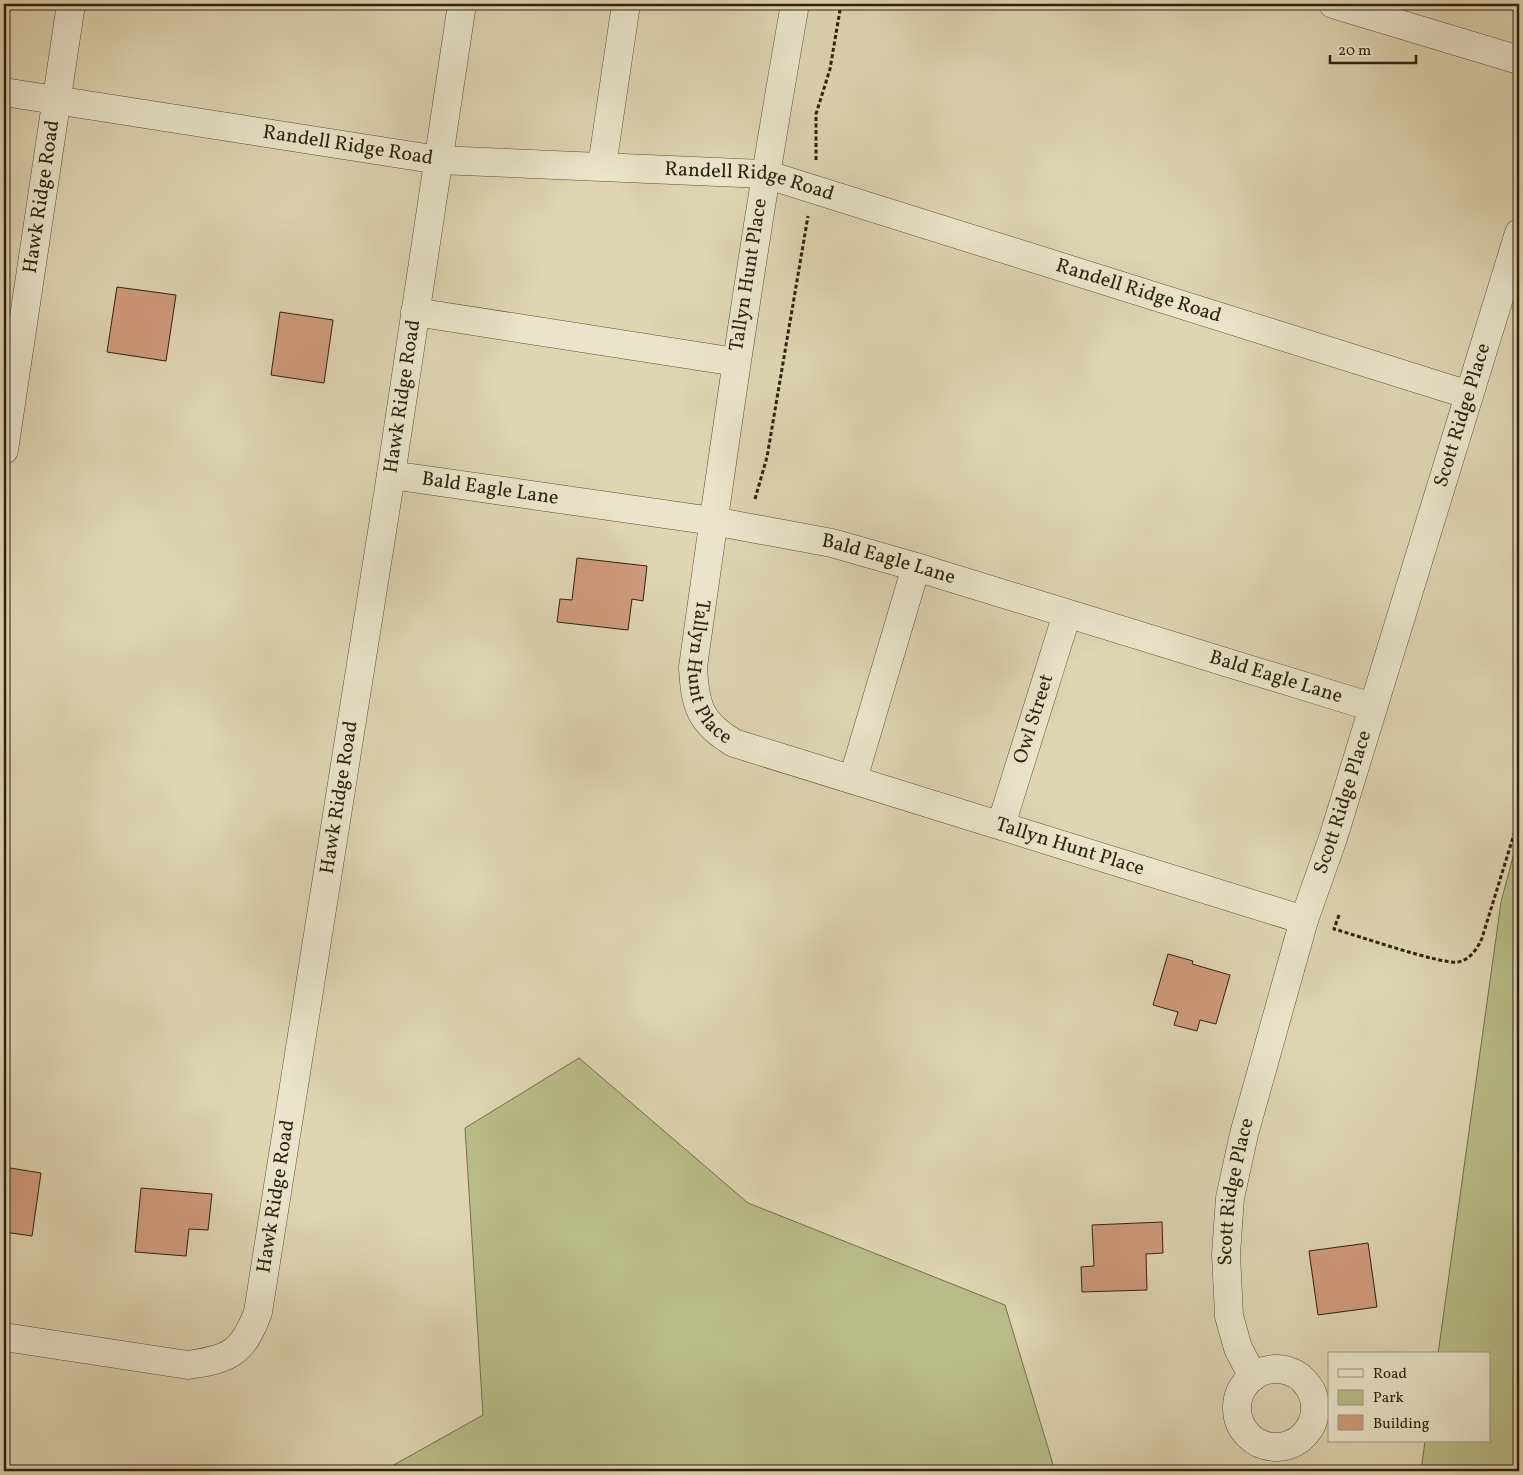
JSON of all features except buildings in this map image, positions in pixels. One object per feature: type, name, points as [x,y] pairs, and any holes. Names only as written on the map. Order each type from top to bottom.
[{"type":"street","name":"Hawk Ridge Road","points":[[4,450],[71,4]]},
{"type":"street","name":"Hawk Ridge Road","points":[[4,1337],[188,1365],[215,1361],[235,1351],[250,1335],[258,1312],[391,475],[462,4]]},
{"type":"street","points":[[602,166],[626,4]]},
{"type":"street","name":"Tallyn Hunt Place","points":[[795,4],[765,174],[736,362],[693,667],[694,688],[701,714],[715,732],[734,743],[1001,824],[1304,920]]},
{"type":"street","points":[[1333,4],[1519,60]]},
{"type":"street","name":"Randell Ridge Road","points":[[4,92],[439,160],[765,174],[1469,394]]},
{"type":"street","name":"Scott Ridge Place","points":[[1253,1377],[1238,1348],[1230,1316],[1226,1254],[1230,1198],[1244,1134],[1304,920],[1333,838],[1519,233]]},
{"type":"street","points":[[415,312],[736,362]]},
{"type":"street","name":"Bald Eagle Lane","points":[[391,475],[713,521],[832,543],[916,566],[1372,708]]},
{"type":"street","points":[[853,779],[916,566]]},
{"type":"street","name":"Owl Street","points":[[1001,824],[1067,614]]},
{"type":"path","points":[[747,527],[767,456],[816,172],[816,114],[830,69],[841,4]]},
{"type":"path","points":[[1334,929],[1437,959],[1458,962],[1466,958],[1477,950],[1482,938],[1519,818]]},
{"type":"green space","points":[[1519,834],[1519,1471],[1421,1471],[1425,1442],[1490,1442],[1490,1352],[1438,1352],[1501,902]]},
{"type":"green space","points":[[579,1058],[748,1203],[1005,1305],[1055,1471],[383,1471],[483,1415],[465,1128]]}]
